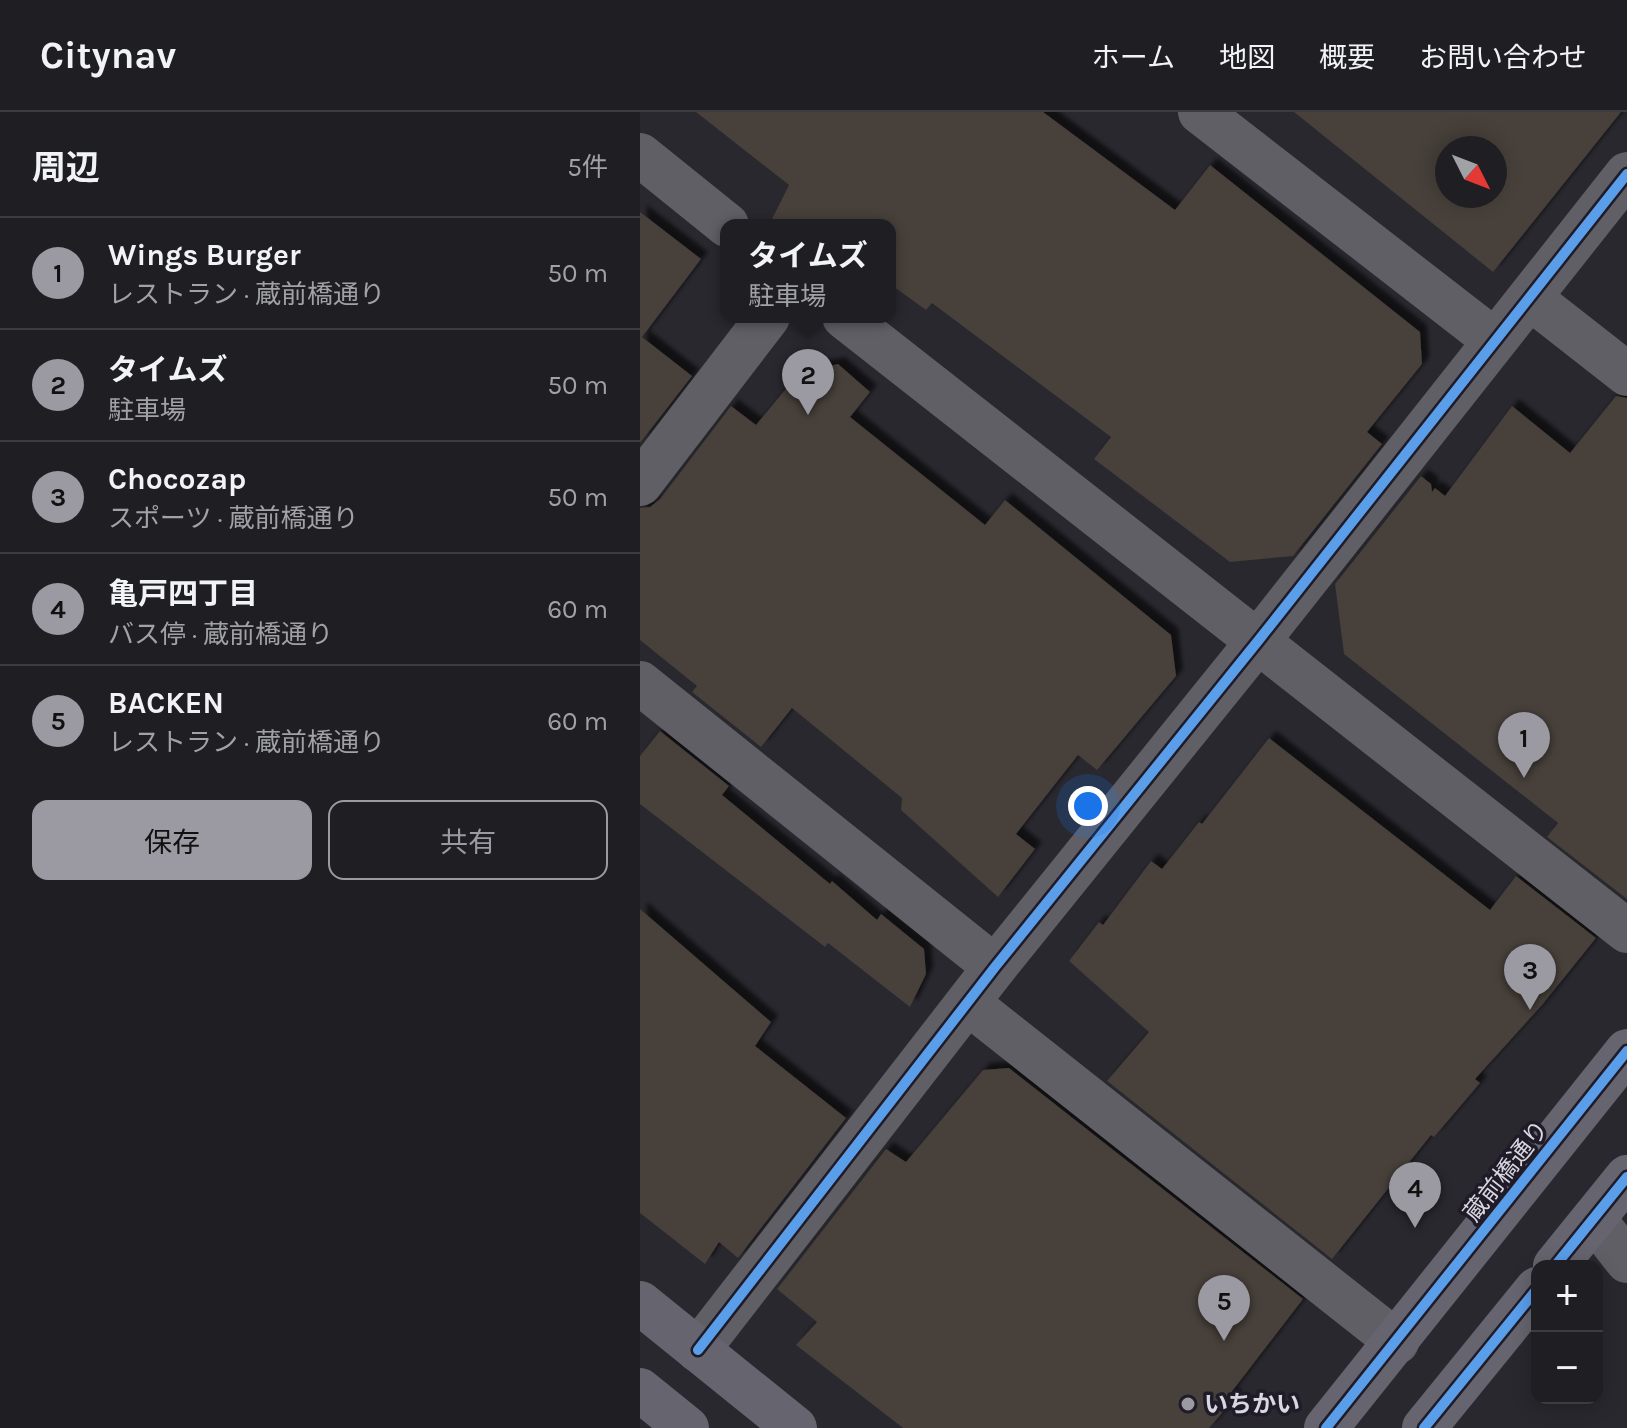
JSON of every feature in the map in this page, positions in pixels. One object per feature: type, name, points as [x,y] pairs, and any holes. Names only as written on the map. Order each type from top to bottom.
[{"type":"main road","name":"蔵前橋通り","points":[[1326,1428],[1627,1051]]},
{"type":"main road","points":[[1560,1260],[1627,1177]]},
{"type":"main road","points":[[1424,1428],[1531,1296]]},
{"type":"main road","points":[[640,1303],[795,1428]]},
{"type":"main road","points":[[640,1390],[687,1428]]},
{"type":"street","points":[[1200,112],[1494,340]]},
{"type":"street","points":[[640,155],[720,219]]},
{"type":"street","points":[[698,1350],[995,967],[1258,641],[1627,174]]},
{"type":"street","points":[[1530,298],[1627,374]]},
{"type":"street","points":[[640,484],[763,323]]},
{"type":"street","points":[[852,323],[1627,931]]},
{"type":"street","points":[[640,683],[995,967]]},
{"type":"street","points":[[968,1003],[1397,1342]]},
{"type":"street","points":[[1594,1219],[1627,1261]]},
{"type":"building","points":[[696,112],[1043,112],[1175,210],[1210,165],[1420,332],[1422,364],[1367,432],[1382,444],[1293,556],[1230,562],[1094,459],[1111,437],[932,303],[926,310],[896,288],[896,219],[772,219],[789,185]]},
{"type":"building","points":[[1294,112],[1621,112],[1493,272]]},
{"type":"building","points":[[640,212],[701,259],[642,337],[692,376],[640,443]]},
{"type":"building","points":[[838,364],[870,392],[850,417],[985,525],[1005,500],[1171,635],[1176,676],[1097,770],[1078,755],[1016,834],[1035,849],[998,897],[901,810],[902,798],[792,708],[761,747],[692,692],[697,686],[640,640],[640,508],[650,507],[660,499],[731,406],[756,425],[799,373]]},
{"type":"building","points":[[1616,396],[1627,398],[1627,899],[1547,837],[1558,823],[1344,654],[1335,584],[1421,476],[1431,484],[1432,492],[1435,488],[1445,496],[1512,406],[1570,453]]},
{"type":"building","points":[[660,731],[729,786],[722,795],[877,920],[881,914],[924,949],[926,974],[910,1007],[828,943],[825,947],[640,804],[640,756]]},
{"type":"building","points":[[1269,738],[1490,910],[1516,876],[1596,938],[1542,1005],[1475,1079],[1480,1083],[1434,1137],[1431,1135],[1332,1259],[1107,1081],[1149,1032],[1069,961],[1099,922],[1103,925],[1151,861],[1162,869],[1199,822],[1202,824]]},
{"type":"building","points":[[640,909],[771,1022],[755,1046],[846,1118],[738,1258],[719,1242],[705,1264],[640,1213]]},
{"type":"building","points":[[1009,1068],[1303,1299],[1230,1394],[1235,1398],[1209,1428],[903,1428],[796,1345],[817,1322],[777,1289],[886,1149],[906,1162],[983,1070]]},
{"type":"cycle path","points":[[698,1350],[995,967],[1258,641],[1627,174]]},
{"type":"cycle path","points":[[1326,1428],[1627,1051]]},
{"type":"cycle path","points":[[1560,1260],[1627,1177]]},
{"type":"cycle path","points":[[1424,1428],[1531,1296]]},
{"type":"place","name":"タイムズ","points":[[808,415]]},
{"type":"place","name":"Wings Burger","points":[[1524,778]]},
{"type":"place","name":"Chocozap","points":[[1530,1010]]},
{"type":"place","name":"亀戸四丁目","points":[[1415,1228]]},
{"type":"place","name":"BACKEN","points":[[1224,1341]]},
{"type":"place","name":"いちかい","points":[[1188,1404]]}]
